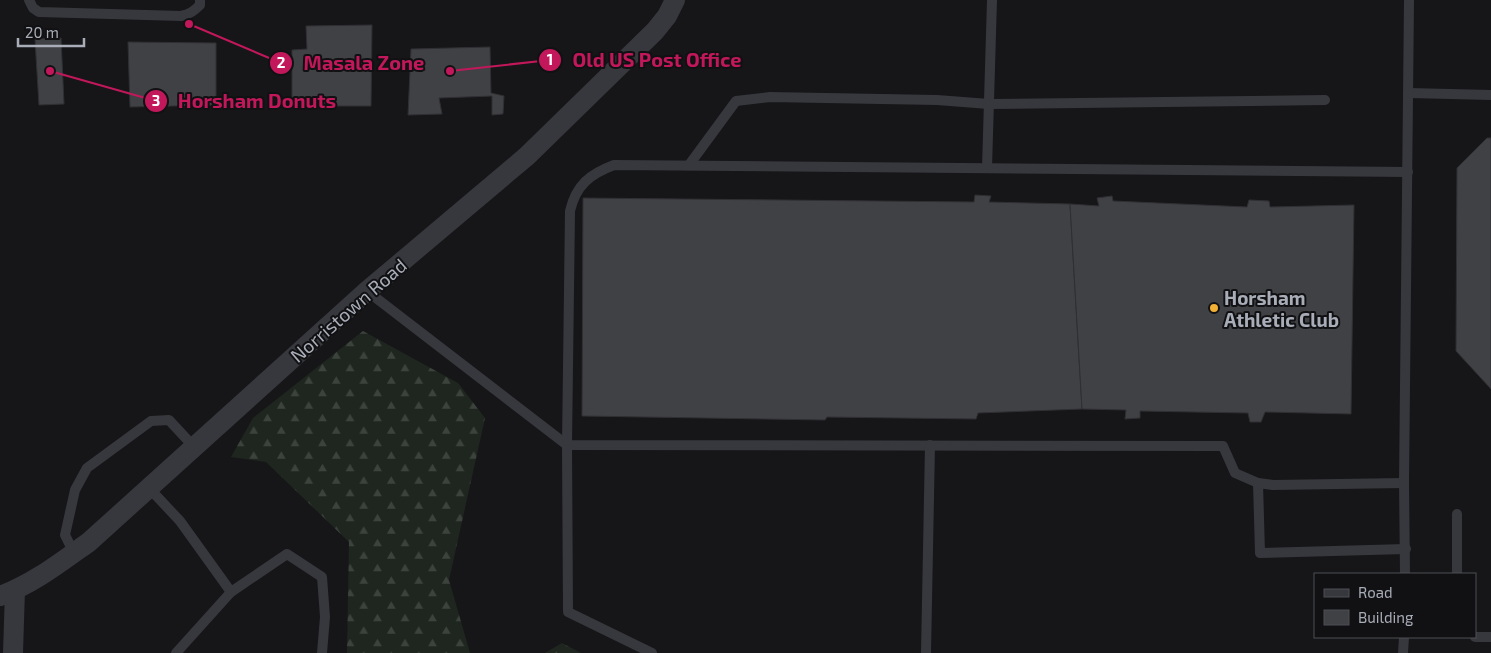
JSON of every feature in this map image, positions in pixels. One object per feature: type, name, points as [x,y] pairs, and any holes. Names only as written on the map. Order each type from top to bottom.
[{"type":"street","name":"Norristown Road","points":[[7,593],[46,572],[89,542],[367,291],[527,156],[655,31],[667,16],[675,0]]},
{"type":"street","points":[[7,593],[13,653]]},
{"type":"lane","points":[[30,0],[33,8],[39,12],[181,16],[190,14],[195,10],[200,5],[200,0]]},
{"type":"lane","points":[[987,168],[992,0]]},
{"type":"lane","points":[[1406,573],[1404,483],[1409,0]]},
{"type":"lane","points":[[1409,93],[1491,95]]},
{"type":"lane","points":[[689,165],[736,101],[770,97],[937,100],[989,104],[1325,100]]},
{"type":"lane","points":[[652,653],[568,612],[567,445],[570,210],[573,197],[582,184],[593,175],[614,165],[1408,172]]},
{"type":"lane","points":[[367,291],[567,445],[1223,446],[1235,473],[1258,482],[1273,485],[1404,483]]},
{"type":"lane","points":[[74,552],[65,535],[75,490],[87,468],[150,421],[169,420],[194,447]]},
{"type":"lane","points":[[926,653],[930,445]]},
{"type":"lane","points":[[1258,482],[1260,553],[1406,549]]},
{"type":"lane","points":[[149,488],[180,521],[231,592]]},
{"type":"lane","points":[[1457,514],[1457,573]]},
{"type":"lane","points":[[176,653],[231,592],[287,554],[322,578],[325,617],[322,653]]},
{"type":"lane","points":[[1476,636],[1491,637]]},
{"type":"lane","points":[[1404,638],[1404,653]]},
{"type":"green space","points":[[363,331],[458,383],[485,418],[449,580],[470,653],[347,653],[349,542],[266,462],[231,457],[253,418]]},
{"type":"green space","points":[[562,643],[581,653],[545,653]]},
{"type":"building","points":[[372,25],[371,106],[292,106],[292,50],[307,49],[306,26]]},
{"type":"building","points":[[61,38],[64,104],[39,105],[35,39]]},
{"type":"building","points":[[128,42],[216,43],[216,105],[130,107]]},
{"type":"building","points":[[490,47],[491,93],[504,96],[503,114],[492,115],[492,96],[439,98],[442,114],[408,115],[411,49]]},
{"type":"building","points":[[1487,138],[1491,138],[1491,389],[1456,351],[1457,168]]},
{"type":"building","points":[[975,195],[991,196],[989,202],[1070,204],[1082,409],[978,413],[976,419],[827,417],[825,420],[582,416],[583,198],[974,202]]},
{"type":"building","name":"Horsham Athletic Club","points":[[1112,196],[1113,201],[1247,207],[1249,200],[1269,201],[1270,207],[1354,205],[1351,414],[1265,412],[1261,422],[1250,422],[1248,413],[1140,411],[1140,418],[1125,419],[1126,410],[1082,409],[1070,204],[1099,206],[1097,198]]},
{"type":"place","name":"Masala Zone","points":[[189,24]]},
{"type":"place","name":"Horsham Donuts","points":[[50,71]]},
{"type":"place","name":"Old US Post Office","points":[[450,71]]},
{"type":"place","name":"Horsham Athletic Club","points":[[1214,308]]}]
